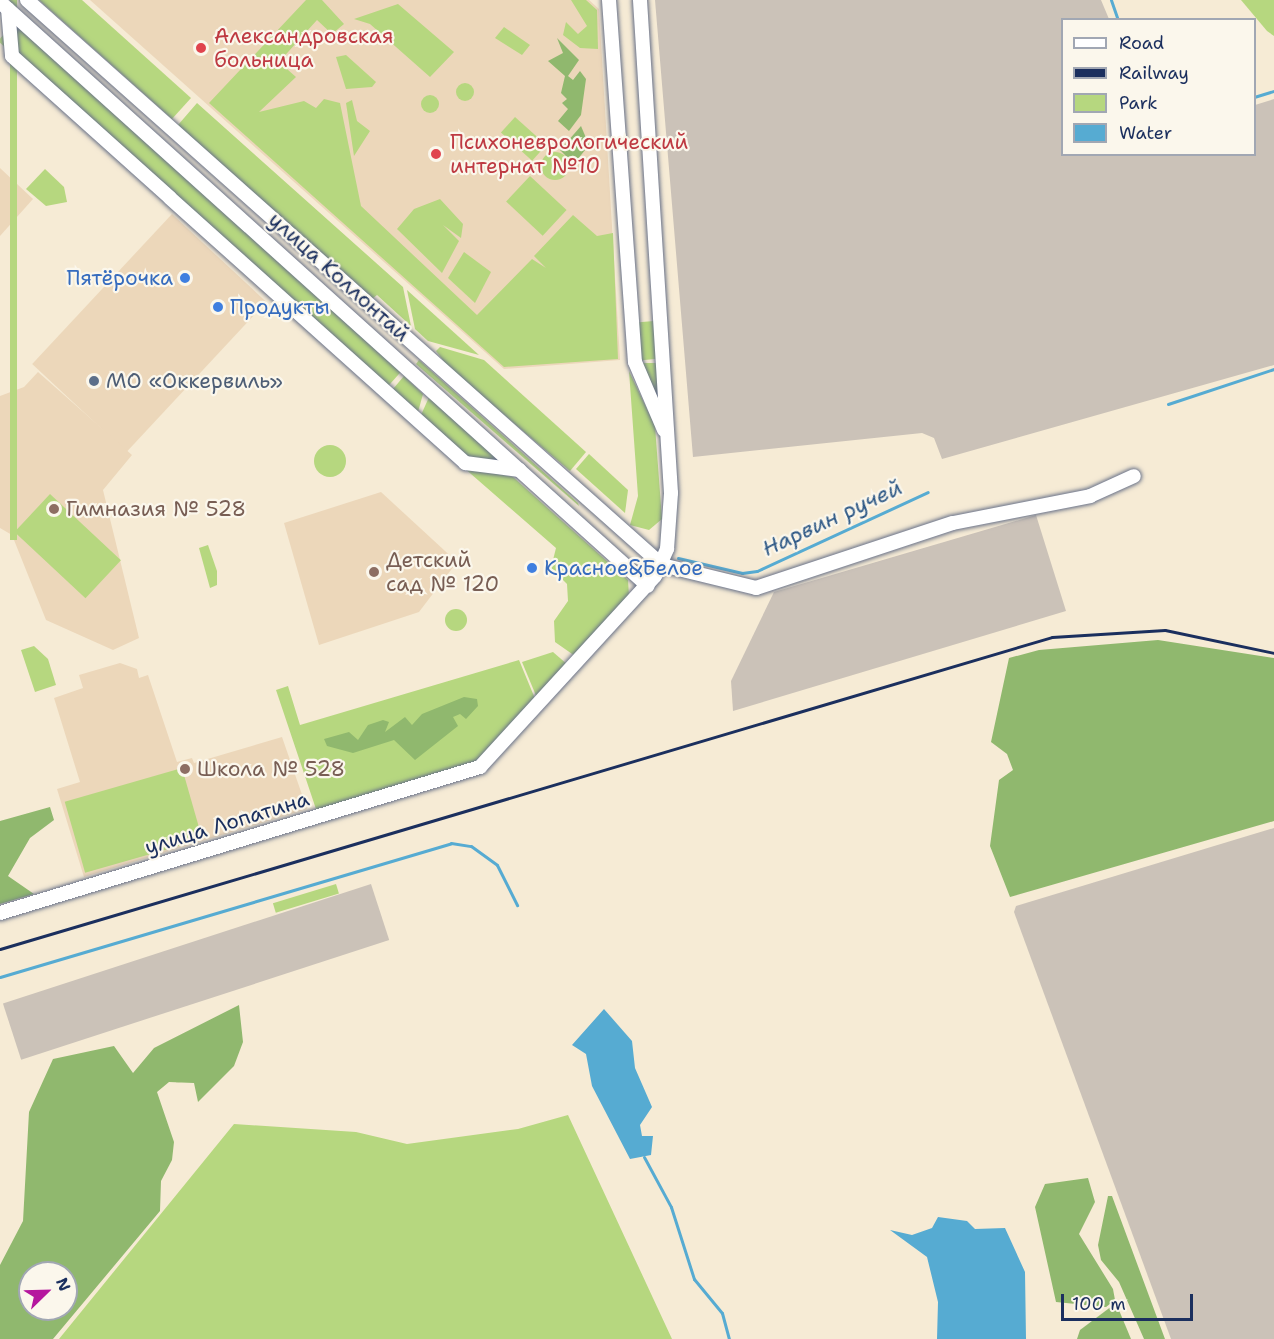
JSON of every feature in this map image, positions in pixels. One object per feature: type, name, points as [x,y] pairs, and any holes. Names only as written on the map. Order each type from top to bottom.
[{"type":"street","name":"улица Коллонтай","points":[[27,0],[662,566]]},
{"type":"street","points":[[609,0],[635,362],[660,404]]},
{"type":"street","points":[[640,0],[660,404],[667,438],[671,525],[662,566],[756,588],[953,524],[1090,496],[1134,476]]},
{"type":"street","name":"улица Коллонтай","points":[[4,5],[648,586]]},
{"type":"street","points":[[4,5],[12,56],[465,463],[520,470]]},
{"type":"street","name":"улица Лопатина","points":[[0,913],[480,767],[648,586],[662,566]]},
{"type":"shaded area","name":"Психоневрологический интернат №10","points":[[90,0],[589,0],[599,9],[620,360],[504,369]]},
{"type":"shaded area","points":[[655,0],[1101,0],[1109,18],[1061,18],[1061,156],[1256,156],[1256,105],[1274,99],[1274,365],[942,459],[934,438],[922,433],[693,457]]},
{"type":"shaded area","points":[[0,168],[33,199],[0,236]]},
{"type":"shaded area","points":[[172,214],[266,302],[127,452],[32,364]]},
{"type":"shaded area","name":"Гимназия № 528","points":[[38,372],[132,455],[103,490],[139,638],[113,650],[46,620],[12,535],[0,528],[0,396],[24,387]]},
{"type":"shaded area","name":"Детский сад № 120","points":[[381,492],[457,562],[419,612],[319,645],[284,523]]},
{"type":"shaded area","points":[[1036,515],[1066,611],[733,711],[731,681],[774,592]]},
{"type":"shaded area","name":"Школа № 528","points":[[120,663],[137,669],[139,678],[148,675],[177,762],[192,758],[194,763],[282,737],[307,809],[84,877],[57,789],[80,782],[54,698],[83,688],[79,675]]},
{"type":"shaded area","points":[[1274,828],[1274,1339],[1171,1339],[1014,912],[1016,906]]},
{"type":"shaded area","points":[[371,884],[389,940],[21,1060],[3,1004]]},
{"type":"green space","points":[[10,0],[17,0],[17,540],[10,540]]},
{"type":"green space","points":[[39,0],[82,0],[191,98],[172,119]]},
{"type":"green space","points":[[306,0],[322,0],[344,24],[332,34],[317,20],[279,62],[296,77],[259,112],[304,101],[316,108],[324,99],[340,103],[361,206],[477,315],[532,259],[546,268],[534,256],[573,215],[597,236],[613,233],[618,359],[504,367],[209,103]]},
{"type":"green space","points":[[571,0],[586,0],[597,10],[598,49],[580,48],[563,35],[566,22],[578,34],[587,26]]},
{"type":"green space","points":[[1241,0],[1274,0],[1274,36],[1267,31]]},
{"type":"green space","points":[[398,4],[454,52],[430,77],[370,24],[354,19]]},
{"type":"green space","points":[[14,23],[401,372],[385,389],[0,43],[0,39]]},
{"type":"green space","points":[[504,27],[530,45],[522,55],[495,38]]},
{"type":"green space","points":[[557,38],[579,60],[568,76],[573,80],[580,71],[586,79],[581,115],[569,131],[558,121],[568,109],[562,103],[567,99],[561,93],[565,76],[548,61],[563,53]]},
{"type":"green space","points":[[346,55],[376,82],[372,87],[346,89],[336,57]]},
{"type":"green space","points":[[465,83],[471,86],[474,92],[471,98],[465,101],[459,98],[456,92],[459,86]]},
{"type":"green space","points":[[430,95],[436,98],[439,104],[436,110],[430,113],[424,110],[421,104],[424,98]]},
{"type":"green space","points":[[352,100],[357,121],[370,131],[354,156],[346,103]]},
{"type":"green space","points":[[197,103],[403,287],[411,326],[377,295],[372,299],[178,125]]},
{"type":"green space","points":[[515,117],[546,145],[532,161],[501,133]]},
{"type":"green space","points":[[581,126],[589,145],[574,164],[560,150]]},
{"type":"green space","points":[[555,152],[565,156],[569,166],[565,176],[555,180],[545,176],[541,166],[545,156]]},
{"type":"green space","points":[[45,169],[64,187],[67,202],[46,206],[26,189]]},
{"type":"green space","points":[[530,176],[567,210],[543,236],[506,202]]},
{"type":"green space","points":[[440,199],[463,224],[461,238],[443,225],[459,241],[442,273],[397,229],[414,209]]},
{"type":"green space","points":[[464,252],[491,272],[475,303],[448,278]]},
{"type":"green space","points":[[407,290],[479,355],[428,341],[415,329]]},
{"type":"green space","points":[[654,321],[657,359],[639,360],[636,323]]},
{"type":"green space","points":[[440,347],[484,360],[586,452],[570,471],[448,367],[436,351]]},
{"type":"green space","points":[[419,360],[578,503],[579,506],[416,364]]},
{"type":"green space","points":[[638,363],[657,363],[659,399],[657,399]]},
{"type":"green space","points":[[629,371],[655,426],[662,519],[649,530],[630,525],[638,496]]},
{"type":"green space","points":[[404,376],[423,394],[418,412],[393,389]]},
{"type":"green space","points":[[430,395],[502,463],[469,458],[421,415]]},
{"type":"green space","points":[[330,445],[341,450],[346,461],[341,472],[330,477],[319,472],[314,461],[319,450]]},
{"type":"green space","points":[[589,454],[628,490],[625,513],[576,469]]},
{"type":"green space","points":[[463,467],[513,477],[628,580],[629,596],[575,656],[555,642],[554,621],[568,601],[567,584],[551,568],[556,548]]},
{"type":"green space","points":[[50,494],[121,560],[85,598],[15,532]]},
{"type":"green space","points":[[208,545],[217,571],[217,585],[210,588],[199,548]]},
{"type":"green space","points":[[456,609],[464,612],[467,620],[464,628],[456,631],[448,628],[445,620],[448,612]]},
{"type":"green space","points":[[1158,640],[1274,658],[1274,821],[1010,897],[990,846],[999,780],[1013,770],[1007,754],[991,742],[1009,658],[1039,650]]},
{"type":"green space","points":[[34,646],[48,659],[56,685],[35,692],[21,650]]},
{"type":"green space","points":[[553,652],[568,665],[537,698],[522,662]]},
{"type":"green space","points":[[519,660],[536,701],[474,764],[317,812],[276,690],[288,686],[300,725]]},
{"type":"green space","points":[[464,697],[477,699],[478,706],[466,719],[460,714],[453,717],[458,726],[415,760],[394,740],[353,753],[327,746],[324,739],[349,732],[358,740],[368,725],[383,720],[389,722],[385,732],[405,717],[412,725],[422,714]]},
{"type":"green space","points":[[182,768],[202,839],[85,873],[65,802]]},
{"type":"green space","points":[[50,807],[54,820],[30,838],[8,876],[34,894],[0,904],[0,821]]},
{"type":"green space","points":[[336,884],[339,894],[276,913],[273,903]]},
{"type":"green space","points":[[239,1005],[243,1042],[234,1066],[198,1102],[194,1083],[169,1082],[157,1092],[174,1142],[172,1160],[161,1181],[160,1211],[78,1309],[78,1261],[18,1261],[18,1321],[68,1321],[53,1339],[0,1339],[0,1265],[23,1221],[29,1112],[53,1059],[114,1046],[133,1073],[154,1048]]},
{"type":"green space","points":[[568,1115],[672,1339],[59,1339],[74,1321],[78,1321],[78,1316],[234,1124],[356,1132],[407,1144],[518,1129]]},
{"type":"green space","points":[[1088,1178],[1095,1202],[1079,1234],[1113,1289],[1115,1300],[1106,1307],[1056,1302],[1035,1207],[1045,1184]]},
{"type":"green space","points":[[1108,1196],[1112,1196],[1165,1339],[1144,1339],[1119,1282],[1101,1260],[1098,1245]]},
{"type":"green space","points":[[1116,1303],[1131,1339],[1077,1339],[1080,1330]]},
{"type":"water","points":[[604,1009],[632,1041],[635,1068],[652,1107],[640,1125],[642,1136],[653,1136],[651,1155],[630,1159],[592,1086],[586,1054],[572,1045]]},
{"type":"water","points":[[938,1217],[967,1221],[975,1229],[1005,1228],[1025,1272],[1026,1339],[937,1339],[938,1302],[927,1257],[890,1230],[912,1235],[932,1228]]},
{"type":"waterway","name":"Нарвин ручей","points":[[1111,0],[1117,18]]},
{"type":"waterway","name":"Нарвин ручей","points":[[1256,96],[1274,91]]},
{"type":"waterway","name":"Нарвин ручей","points":[[1168,404],[1274,369]]},
{"type":"waterway","name":"Нарвин ручей","points":[[678,558],[742,573],[757,571],[928,492]]},
{"type":"waterway","points":[[0,977],[451,843],[471,846],[497,865],[517,905]]},
{"type":"waterway","name":"Нарвин ручей","points":[[644,1157],[671,1207],[694,1279],[722,1313],[729,1339]]},
{"type":"railway","points":[[0,949],[1052,637],[1165,630],[1274,653]]},
{"type":"place","name":"Александровская больница","points":[[201,48]]},
{"type":"place","name":"Психоневрологический интернат №10","points":[[436,154]]},
{"type":"place","name":"Пятёрочка","points":[[185,278]]},
{"type":"place","name":"Продукты","points":[[218,307]]},
{"type":"place","name":"МО «Оккервиль»","points":[[94,381]]},
{"type":"place","name":"Гимназия № 528","points":[[54,509]]},
{"type":"place","name":"Красное&Белое","points":[[532,568]]},
{"type":"place","name":"Детский сад № 120","points":[[374,572]]},
{"type":"place","name":"Школа № 528","points":[[185,769]]}]
